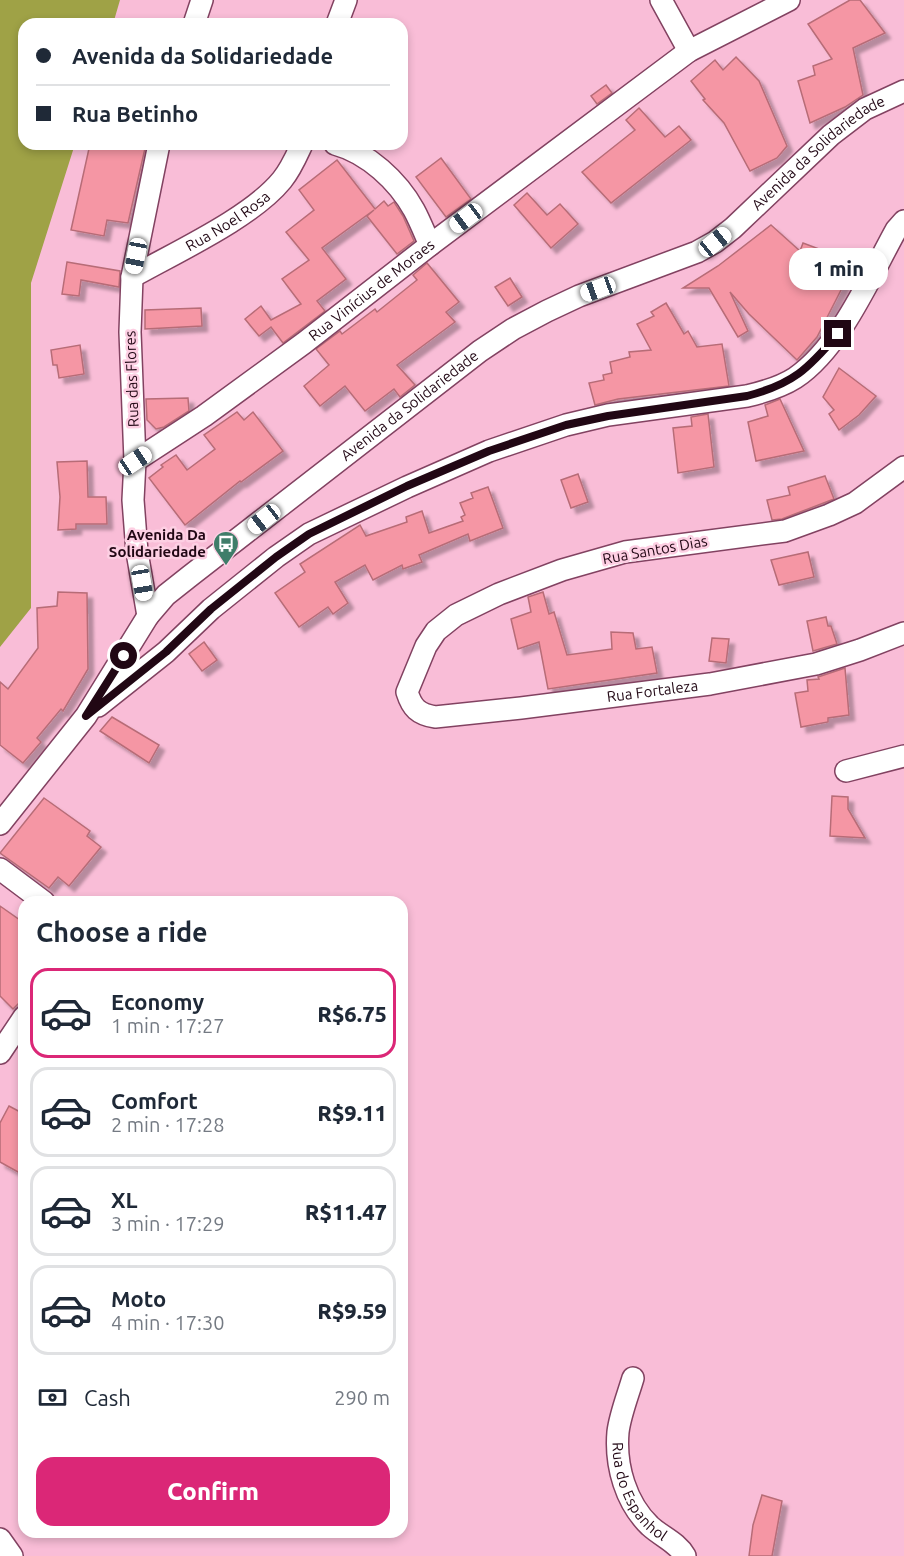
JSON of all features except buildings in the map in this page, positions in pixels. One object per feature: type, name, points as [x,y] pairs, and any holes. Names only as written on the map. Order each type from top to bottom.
[{"type":"street","points":[[196,18],[202,0]]},
{"type":"street","points":[[339,18],[346,0]]},
{"type":"street","points":[[661,0],[689,51]]},
{"type":"street","name":"Rua Vinícius de Moraes","points":[[135,461],[204,416],[304,343],[430,245],[689,51],[789,0]]},
{"type":"street","name":"Avenida da Solidariedade","points":[[0,824],[86,716],[148,616],[166,595],[505,334],[547,311],[677,260],[715,242],[733,228],[831,135],[865,109],[904,91]]},
{"type":"street","name":"Rua das Flores","points":[[148,616],[137,552],[133,500],[135,461],[130,332],[132,277],[158,150]]},
{"type":"street","name":"Rua Noel Rosa","points":[[132,277],[262,201],[292,166],[299,150]]},
{"type":"street","points":[[353,150],[376,165],[401,191],[414,210],[430,245]]},
{"type":"street","points":[[86,716],[166,652],[211,609],[276,557],[309,534],[407,486],[489,451],[566,425],[608,416],[747,396],[768,390],[794,378],[813,363],[838,334],[896,230],[904,221]]},
{"type":"street","name":"Rua Santos Dias","points":[[407,692],[426,646],[436,631],[456,615],[499,594],[562,570],[625,552],[785,531],[830,515],[855,503],[904,467]]},
{"type":"street","name":"Rua Fortaleza","points":[[407,692],[411,705],[422,715],[429,716],[521,708],[710,684],[816,664],[904,633]]},
{"type":"street","points":[[846,771],[904,756]]},
{"type":"street","points":[[0,868],[36,896]]},
{"type":"street","points":[[0,1053],[18,1026]]},
{"type":"street","name":"Rua do Espanhol","points":[[633,1378],[618,1432],[619,1460],[624,1484],[633,1507],[651,1527],[681,1549],[685,1556]]},
{"type":"street","points":[[0,1539],[12,1556]]},
{"type":"shaded area","points":[[0,0],[120,0],[115,18],[18,18],[18,150],[73,150],[31,283],[31,608],[0,647]]},
{"type":"place","name":"Avenida Da Solidariedade","points":[[226,567]]},
{"type":"route","points":[[124,656],[86,716],[166,652],[211,609],[309,534],[407,486],[489,451],[566,425],[608,416],[747,396],[768,390],[794,378],[813,363],[838,334]]}]
